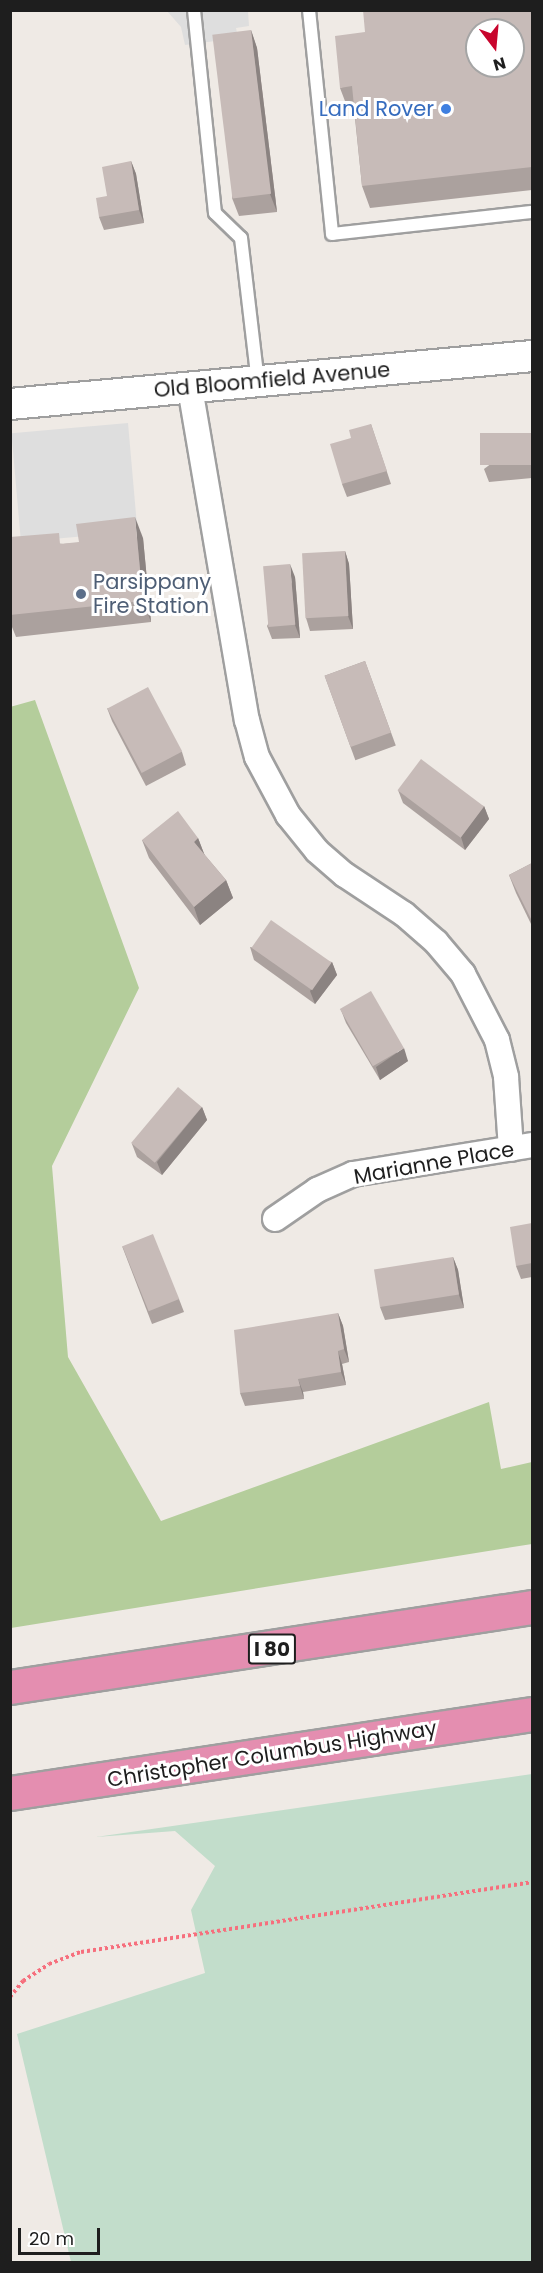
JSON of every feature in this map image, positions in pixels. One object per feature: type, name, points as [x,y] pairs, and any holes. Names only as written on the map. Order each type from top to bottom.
[{"type":"highway","name":"I 80","points":[[10,1687],[532,1607]]},
{"type":"highway","name":"Christopher Columbus Highway","points":[[10,1793],[532,1714]]},
{"type":"street","name":"Old Bloomfield Avenue","points":[[10,404],[532,356]]},
{"type":"street","points":[[190,388],[247,720],[257,757],[288,815],[317,851],[345,875],[404,914],[436,942],[463,974],[497,1040],[522,1147]]},
{"type":"street","name":"Marianne Place","points":[[275,1219],[317,1190],[353,1174],[522,1147]]},
{"type":"lane","points":[[194,10],[215,213],[241,238],[258,382]]},
{"type":"lane","points":[[309,10],[332,234],[532,212]]},
{"type":"path","points":[[10,1997],[32,1975],[81,1952],[532,1882]]},
{"type":"green space","points":[[35,700],[139,988],[52,1166],[68,1357],[161,1521],[489,1402],[501,1469],[532,1462],[532,1544],[11,1628],[10,707]]},
{"type":"green space","points":[[532,1774],[532,2262],[71,2262],[17,2034],[205,1973],[191,1910],[215,1866],[175,1831],[96,1837]]},
{"type":"shaded area","points":[[167,11],[248,11],[249,26],[236,28],[238,38],[185,45],[181,27]]},
{"type":"shaded area","points":[[128,423],[137,532],[21,542],[11,433]]},
{"type":"building","name":"Land Rover","points":[[363,10],[532,10],[532,167],[362,186],[352,86],[340,88],[335,36],[365,32]]},
{"type":"building","points":[[251,30],[271,194],[232,199],[212,35]]},
{"type":"building","points":[[131,161],[139,210],[99,217],[96,198],[107,196],[102,167]]},
{"type":"building","points":[[371,424],[387,471],[342,484],[330,444],[351,438],[349,430]]},
{"type":"building","points":[[480,433],[532,433],[532,465],[480,465]]},
{"type":"building","name":"Parsippany Fire Station","points":[[135,517],[143,601],[10,615],[10,537],[59,533],[60,544],[79,542],[76,524]]},
{"type":"building","points":[[345,551],[348,616],[305,618],[302,553]]},
{"type":"building","points":[[290,564],[295,625],[268,627],[263,566]]},
{"type":"building","points":[[365,661],[391,732],[351,747],[325,676]]},
{"type":"building","points":[[148,687],[182,751],[142,773],[107,709]]},
{"type":"building","points":[[421,759],[484,807],[461,838],[398,790]]},
{"type":"building","points":[[178,811],[198,838],[194,842],[226,880],[194,907],[142,840]]},
{"type":"building","points":[[532,863],[532,921],[509,875]]},
{"type":"building","points":[[271,920],[332,962],[312,990],[251,948]]},
{"type":"building","points":[[371,991],[404,1048],[373,1066],[340,1009]]},
{"type":"building","points":[[178,1087],[202,1107],[155,1163],[131,1143]]},
{"type":"building","points":[[532,1223],[532,1263],[516,1266],[510,1227]]},
{"type":"building","points":[[153,1234],[179,1299],[149,1311],[122,1246]]},
{"type":"building","points":[[453,1257],[459,1295],[380,1307],[374,1270]]},
{"type":"building","points":[[338,1313],[344,1349],[338,1351],[341,1372],[298,1379],[300,1386],[240,1393],[234,1330]]},
{"type":"place","name":"Land Rover","points":[[446,109]]},
{"type":"place","name":"Parsippany Fire Station","points":[[81,594]]}]
